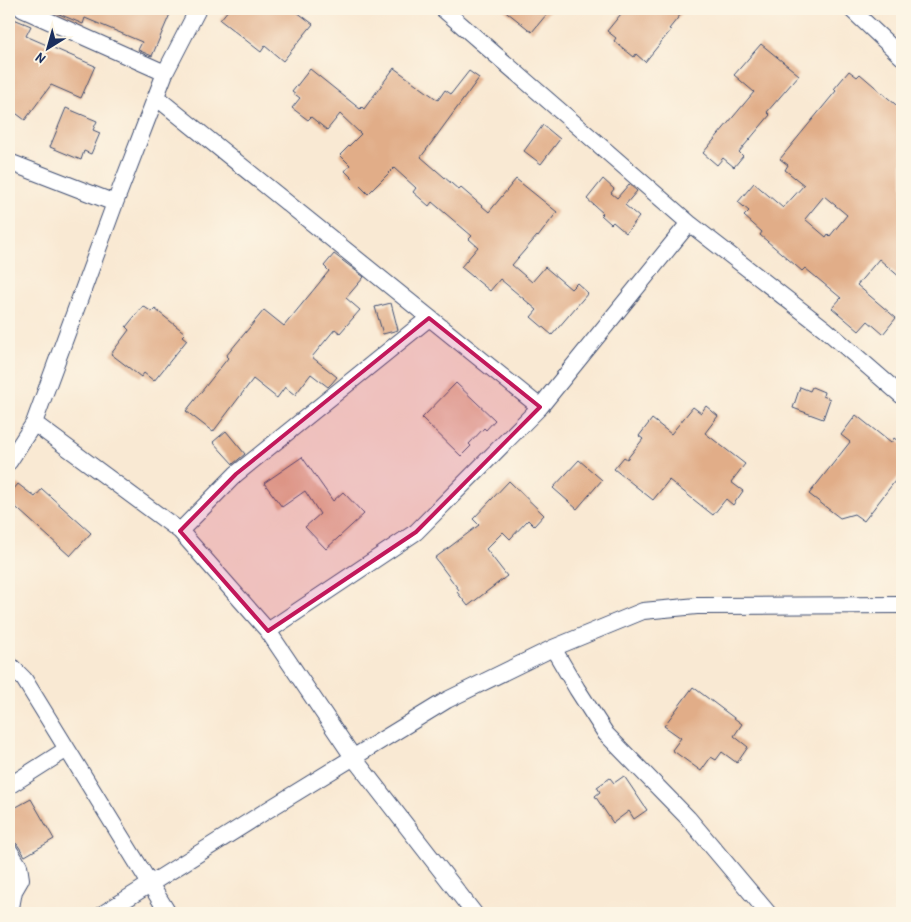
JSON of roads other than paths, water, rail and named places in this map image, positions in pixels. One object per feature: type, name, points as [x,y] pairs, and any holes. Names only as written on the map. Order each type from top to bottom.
[{"type":"street","points":[[22,9],[165,73]]},
{"type":"street","points":[[9,462],[34,423],[165,73],[198,9]]},
{"type":"street","points":[[851,9],[902,58]]},
{"type":"street","points":[[449,11],[689,223],[825,329],[902,396]]},
{"type":"street","points":[[156,96],[540,407]]},
{"type":"street","points":[[9,162],[115,203]]},
{"type":"street","points":[[268,631],[416,532],[540,407],[689,223]]},
{"type":"street","points":[[180,531],[236,474],[429,318]]},
{"type":"street","points":[[34,423],[180,531],[268,631],[353,758],[474,913]]},
{"type":"street","points":[[104,913],[447,700],[553,648],[643,611],[697,606],[902,605]]},
{"type":"street","points":[[553,648],[606,734],[688,818],[768,913]]},
{"type":"street","points":[[9,664],[24,679],[168,913]]},
{"type":"street","points":[[9,786],[67,749]]},
{"type":"street","points":[[9,850],[19,866],[21,879],[14,891],[10,913]]}]
